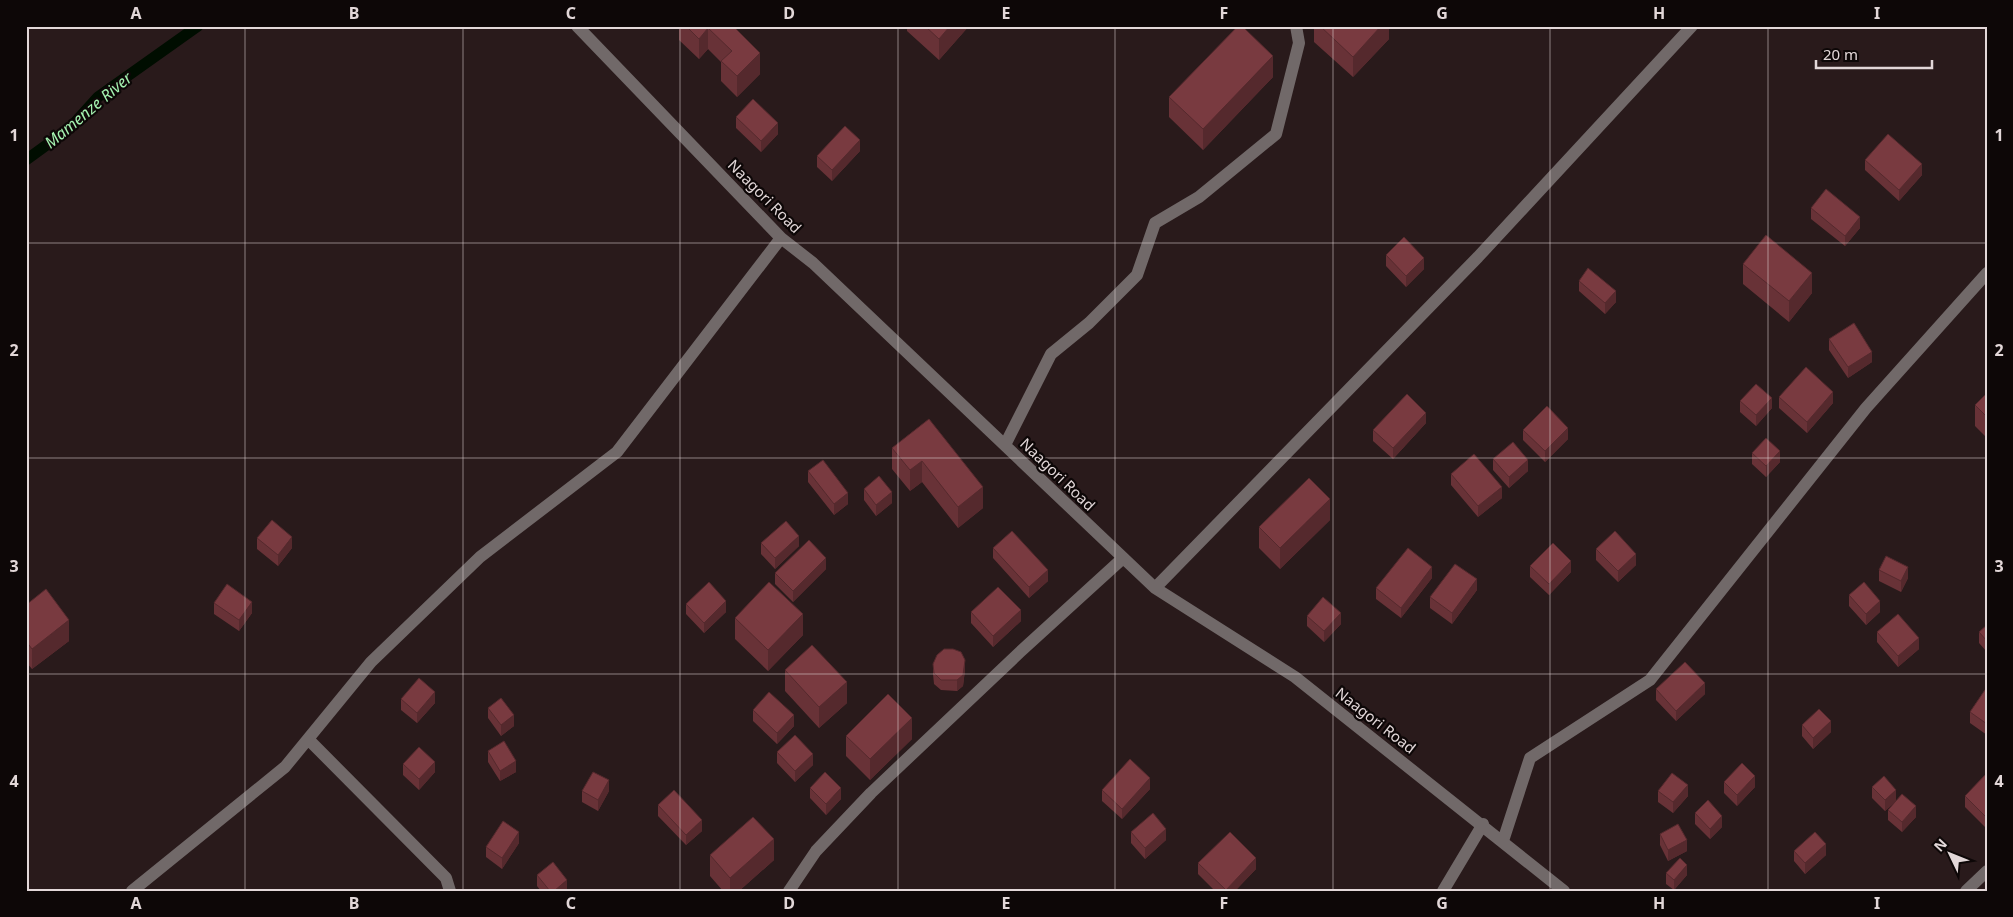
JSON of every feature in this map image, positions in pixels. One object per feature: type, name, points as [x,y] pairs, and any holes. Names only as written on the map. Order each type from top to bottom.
[{"type":"street","name":"Naagori Road","points":[[577,26],[781,238],[813,263],[1122,559],[1155,588],[1295,677],[1483,824],[1564,891]]},
{"type":"street","points":[[1005,445],[1051,354],[1089,323],[1137,275],[1155,223],[1199,197],[1276,134],[1299,43],[1296,26]]},
{"type":"street","points":[[1155,588],[1478,257],[1692,26]]},
{"type":"street","points":[[132,891],[285,768],[371,662],[480,557],[617,452],[781,238]]},
{"type":"street","points":[[1503,840],[1530,758],[1650,680],[1866,408],[1987,273]]},
{"type":"street","points":[[789,891],[816,851],[871,793],[1020,652],[1122,559]]},
{"type":"street","points":[[308,739],[446,878],[450,891]]},
{"type":"street","points":[[1443,891],[1483,824]]},
{"type":"street","points":[[1966,891],[1987,871]]},
{"type":"building","points":[[686,26],[733,26],[760,53],[737,76],[721,61],[732,51],[708,28],[699,39]]},
{"type":"building","points":[[925,26],[950,26],[939,39]]},
{"type":"building","points":[[1238,26],[1242,26],[1273,56],[1203,129],[1169,97]]},
{"type":"building","points":[[1320,26],[1381,26],[1353,57]]},
{"type":"building","points":[[753,99],[778,123],[761,141],[736,117]]},
{"type":"building","points":[[845,126],[860,140],[832,170],[817,156]]},
{"type":"building","points":[[1888,134],[1922,164],[1899,190],[1865,160]]},
{"type":"building","points":[[1826,189],[1860,217],[1845,236],[1811,208]]},
{"type":"building","points":[[1766,235],[1812,273],[1789,301],[1743,264]]},
{"type":"building","points":[[1404,237],[1424,258],[1406,276],[1386,255]]},
{"type":"building","points":[[1588,268],[1616,291],[1605,303],[1579,281]]},
{"type":"building","points":[[1854,323],[1872,352],[1848,367],[1829,339]]},
{"type":"building","points":[[1806,367],[1833,392],[1807,422],[1779,397]]},
{"type":"building","points":[[1756,384],[1772,398],[1756,415],[1740,401]]},
{"type":"building","points":[[1987,393],[1987,417],[1975,405]]},
{"type":"building","points":[[1407,394],[1426,413],[1393,448],[1373,430]]},
{"type":"building","points":[[1547,406],[1568,428],[1545,451],[1523,430]]},
{"type":"building","points":[[929,419],[983,487],[958,507],[922,461],[910,470],[892,448]]},
{"type":"building","points":[[1766,438],[1780,451],[1766,466],[1752,453]]},
{"type":"building","points":[[1513,442],[1528,460],[1509,477],[1493,459]]},
{"type":"building","points":[[1474,454],[1502,487],[1478,506],[1451,474]]},
{"type":"building","points":[[823,460],[848,493],[834,504],[808,471]]},
{"type":"building","points":[[879,476],[892,492],[876,505],[864,489]]},
{"type":"building","points":[[1309,478],[1330,499],[1280,548],[1259,527]]},
{"type":"building","points":[[272,520],[292,537],[278,555],[257,538]]},
{"type":"building","points":[[786,521],[799,536],[775,558],[761,543]]},
{"type":"building","points":[[1012,531],[1048,570],[1029,587],[993,548]]},
{"type":"building","points":[[1615,531],[1636,554],[1618,571],[1596,549]]},
{"type":"building","points":[[809,540],[826,558],[793,591],[775,573]]},
{"type":"building","points":[[1553,543],[1571,561],[1549,584],[1530,566]]},
{"type":"building","points":[[1408,548],[1432,567],[1401,608],[1376,588]]},
{"type":"building","points":[[1886,556],[1908,567],[1901,581],[1879,570]]},
{"type":"building","points":[[1455,564],[1477,579],[1452,613],[1430,597]]},
{"type":"building","points":[[709,582],[726,601],[704,623],[686,604]]},
{"type":"building","points":[[769,582],[803,614],[768,650],[735,618]]},
{"type":"building","points":[[1864,582],[1880,601],[1866,614],[1849,595]]},
{"type":"building","points":[[227,584],[252,602],[239,620],[214,603]]},
{"type":"building","points":[[998,587],[1021,610],[993,636],[971,612]]},
{"type":"building","points":[[46,589],[69,620],[32,649],[26,641],[26,605]]},
{"type":"building","points":[[1323,597],[1341,613],[1324,631],[1307,616]]},
{"type":"building","points":[[1898,614],[1919,638],[1898,656],[1877,632]]},
{"type":"building","points":[[1987,625],[1987,641],[1979,632]]},
{"type":"building","points":[[812,645],[847,682],[819,707],[785,670]]},
{"type":"building","points":[[944,649],[953,649],[961,652],[965,660],[963,675],[957,680],[941,680],[934,673],[933,664],[937,655]]},
{"type":"building","points":[[1685,662],[1705,683],[1676,711],[1656,689]]},
{"type":"building","points":[[419,678],[435,692],[417,713],[401,699]]},
{"type":"building","points":[[1987,687],[1987,724],[1970,712]]},
{"type":"building","points":[[769,692],[794,715],[777,733],[753,710]]},
{"type":"building","points":[[888,694],[912,718],[870,759],[846,736]]},
{"type":"building","points":[[501,698],[514,715],[501,725],[488,708]]},
{"type":"building","points":[[1819,709],[1831,721],[1813,738],[1802,725]]},
{"type":"building","points":[[795,735],[813,754],[795,771],[777,752]]},
{"type":"building","points":[[504,741],[516,761],[500,771],[488,751]]},
{"type":"building","points":[[419,747],[435,762],[419,779],[403,764]]},
{"type":"building","points":[[1130,759],[1150,778],[1122,809],[1102,790]]},
{"type":"building","points":[[1742,763],[1755,776],[1737,795],[1724,782]]},
{"type":"building","points":[[593,772],[609,780],[598,800],[582,791]]},
{"type":"building","points":[[825,772],[841,788],[826,804],[810,788]]},
{"type":"building","points":[[1672,773],[1688,785],[1673,802],[1658,791]]},
{"type":"building","points":[[1987,773],[1987,815],[1985,816],[1965,796]]},
{"type":"building","points":[[1884,776],[1896,790],[1885,800],[1872,787]]},
{"type":"building","points":[[674,790],[702,820],[686,835],[658,805]]},
{"type":"building","points":[[1902,794],[1916,806],[1902,822],[1888,810]]},
{"type":"building","points":[[1708,800],[1722,816],[1710,829],[1695,813]]},
{"type":"building","points":[[1153,813],[1166,829],[1145,848],[1131,832]]},
{"type":"building","points":[[753,817],[774,839],[730,878],[710,855]]},
{"type":"building","points":[[503,821],[519,832],[502,858],[486,847]]},
{"type":"building","points":[[1678,824],[1687,840],[1668,850],[1660,834]]},
{"type":"building","points":[[1230,832],[1256,858],[1226,890],[1198,863]]},
{"type":"building","points":[[1815,832],[1826,844],[1805,863],[1794,851]]},
{"type":"building","points":[[1680,858],[1687,865],[1674,880],[1666,873]]},
{"type":"building","points":[[553,862],[567,880],[554,891],[550,891],[537,875]]},
{"type":"waterway","name":"Mamenze River","points":[[26,160],[70,128],[98,97],[198,26]]}]
